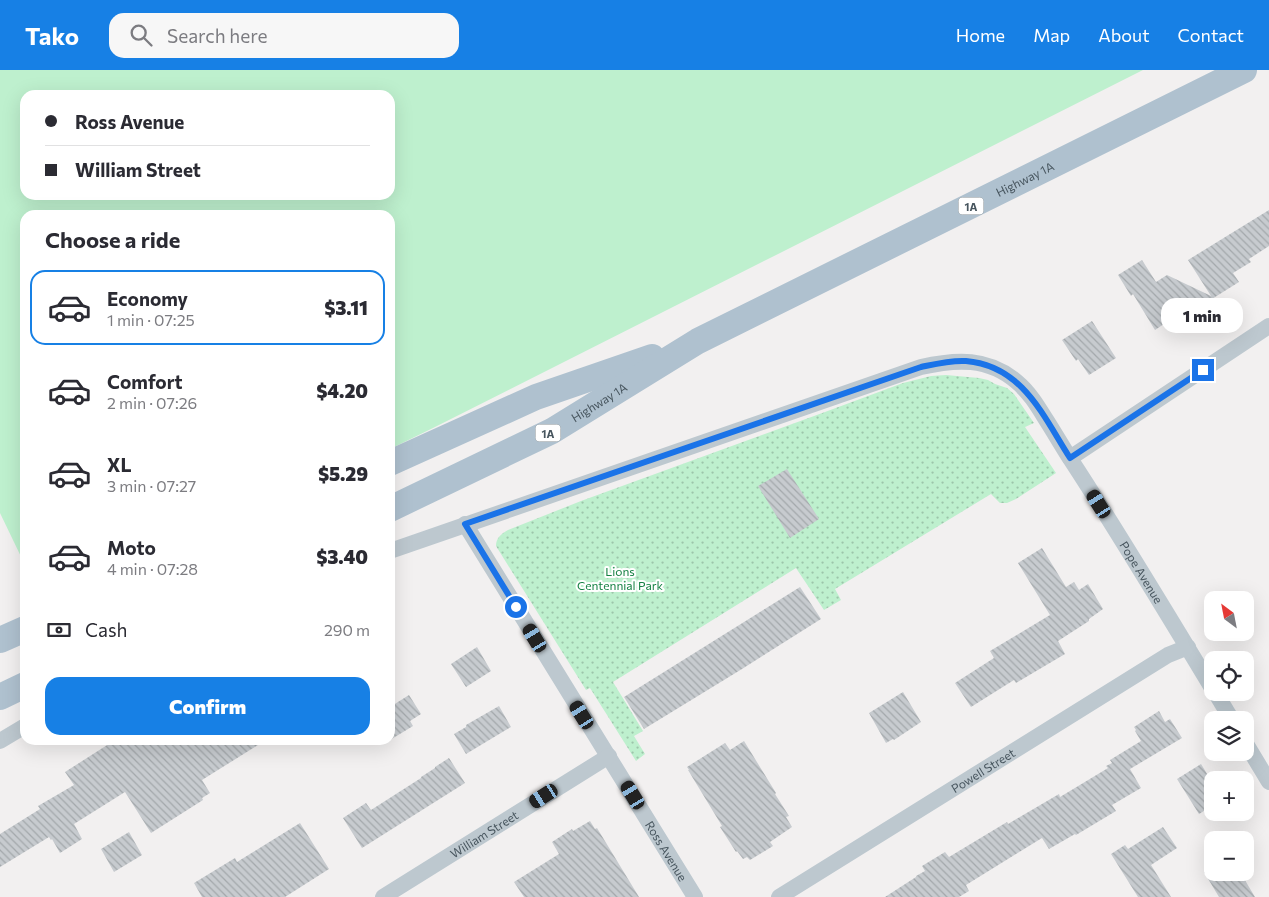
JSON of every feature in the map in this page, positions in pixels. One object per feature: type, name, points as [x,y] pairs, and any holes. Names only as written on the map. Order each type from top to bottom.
[{"type":"main road","name":"Highway 1A","points":[[395,507],[552,431],[698,341],[1244,70]]},
{"type":"main road","name":"Highway 1A","points":[[395,460],[536,397],[698,341]]},
{"type":"main road","points":[[0,640],[20,631]]},
{"type":"main road","points":[[0,697],[20,687]]},
{"type":"street","points":[[1070,458],[1269,326]]},
{"type":"street","name":"Pope Avenue","points":[[395,548],[921,367],[946,362],[966,361],[995,369],[1017,382],[1034,400],[1204,674]]},
{"type":"street","name":"Ross Avenue","points":[[465,524],[695,897]]},
{"type":"street","name":"Powell Street","points":[[779,897],[1168,655],[1188,647]]},
{"type":"street","points":[[0,741],[20,729]]},
{"type":"street","name":"William Street","points":[[383,897],[609,756]]},
{"type":"street","points":[[1254,757],[1269,782]]},
{"type":"green space","points":[[0,70],[1143,70],[395,447],[395,210],[20,210],[20,555],[0,513]]},
{"type":"green space","name":"Lions Centennial Park","points":[[946,375],[988,380],[1007,388],[1014,394],[1034,423],[1025,427],[1056,473],[1007,503],[1000,503],[991,494],[835,589],[841,600],[824,610],[796,568],[613,682],[643,731],[634,736],[645,754],[636,761],[590,688],[586,690],[496,546],[499,536],[508,530],[581,501],[903,383],[931,376]]},
{"type":"building","points":[[1269,210],[1269,246],[1249,259],[1251,262],[1233,273],[1239,282],[1196,309],[1199,314],[1179,326],[1173,318],[1155,330],[1133,294],[1131,296],[1118,275],[1142,260],[1156,282],[1167,275],[1211,296],[1188,260]]},
{"type":"building","points":[[1092,321],[1116,358],[1089,375],[1078,359],[1076,361],[1062,340]]},
{"type":"building","points":[[787,469],[819,519],[790,538],[758,486]]},
{"type":"building","points":[[1042,548],[1066,587],[1074,582],[1079,590],[1088,584],[1103,609],[1089,619],[1089,621],[1058,641],[1065,654],[1016,683],[1014,680],[971,707],[955,683],[994,658],[990,651],[1050,615],[1018,563]]},
{"type":"building","points":[[800,587],[821,619],[644,729],[624,697]]},
{"type":"building","points":[[477,647],[491,671],[466,687],[451,664]]},
{"type":"building","points":[[903,692],[921,722],[894,740],[886,743],[869,713]]},
{"type":"building","points":[[409,695],[421,714],[410,721],[413,726],[395,737],[395,704]]},
{"type":"building","points":[[499,706],[511,727],[466,754],[454,734]]},
{"type":"building","points":[[1159,711],[1165,722],[1170,719],[1182,738],[1130,769],[1141,788],[1112,805],[1116,811],[1049,849],[1042,838],[966,885],[969,891],[959,897],[885,897],[925,871],[922,866],[945,852],[949,857],[1007,822],[1008,824],[1059,794],[1060,797],[1108,768],[1106,766],[1112,763],[1110,760],[1141,741],[1134,727]]},
{"type":"building","points":[[744,741],[789,816],[786,817],[792,827],[770,842],[773,846],[750,860],[747,857],[743,859],[736,852],[687,767],[725,743],[730,750]]},
{"type":"building","points":[[107,745],[258,745],[202,780],[210,793],[202,798],[203,800],[151,833],[125,792],[74,824],[82,839],[60,853],[49,837],[0,867],[0,834],[40,809],[38,806],[74,785],[65,772]]},
{"type":"building","points":[[449,758],[465,783],[362,848],[343,818],[366,803],[371,810]]},
{"type":"building","points":[[1201,764],[1205,771],[1204,811],[1199,814],[1177,779]]},
{"type":"building","points":[[590,821],[595,829],[597,828],[639,897],[524,897],[514,882],[559,854],[552,842],[572,829],[573,831]]},
{"type":"building","points":[[300,823],[329,869],[285,897],[202,897],[194,883],[235,858],[237,862]]},
{"type":"building","points":[[1163,827],[1177,848],[1151,865],[1171,897],[1138,897],[1111,854],[1125,845],[1128,849]]},
{"type":"building","points":[[129,832],[142,855],[114,872],[101,849]]},
{"type":"building","points":[[1209,881],[1245,881],[1255,897],[1219,897]]},
{"type":"route","points":[[516,607],[465,524],[934,364],[966,361],[1006,374],[1017,382],[1034,400],[1070,458],[1203,370]]}]
